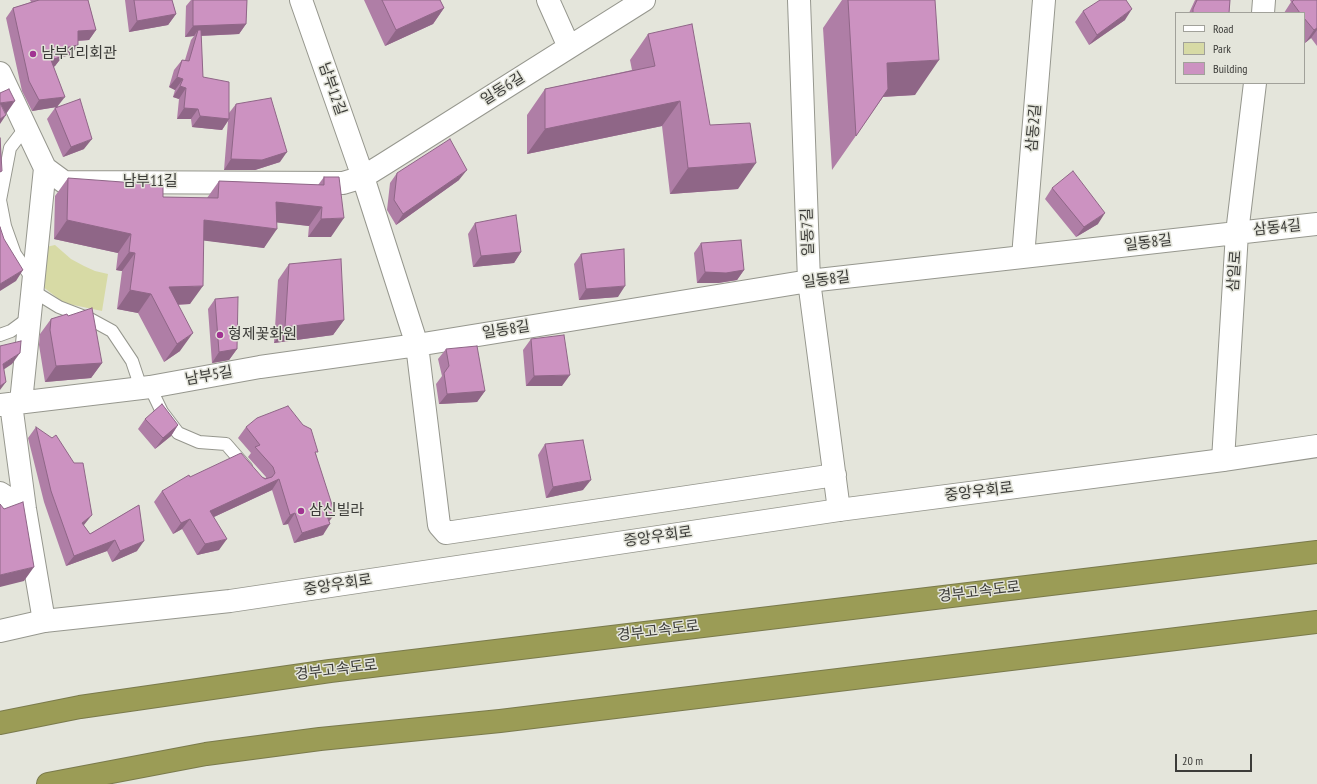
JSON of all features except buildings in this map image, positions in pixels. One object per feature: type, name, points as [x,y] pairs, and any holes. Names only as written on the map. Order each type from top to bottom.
[{"type":"highway","name":"경부고속도로","points":[[0,723],[80,707],[330,670],[1317,552]]},
{"type":"highway","points":[[48,784],[199,755],[320,739],[500,721],[1317,622]]},
{"type":"street","name":"남부12길","points":[[301,0],[363,177],[417,345],[439,525],[446,533],[835,476]]},
{"type":"street","points":[[548,0],[569,47]]},
{"type":"street","name":"일동6길","points":[[363,177],[644,0]]},
{"type":"street","name":"일동7길","points":[[799,0],[809,281],[839,510]]},
{"type":"street","name":"삼동2길","points":[[1023,257],[1044,0]]},
{"type":"street","points":[[1263,12],[1264,0]]},
{"type":"street","name":"남부11길","points":[[0,73],[45,168],[64,182],[343,183],[363,177]]},
{"type":"street","name":"삼일로","points":[[1224,460],[1238,233],[1255,84]]},
{"type":"street","points":[[44,621],[25,510],[11,404],[30,317],[45,168]]},
{"type":"street","name":"삼동4길","points":[[1238,233],[1317,224]]},
{"type":"street","name":"일동8길","points":[[417,345],[809,281],[1238,233]]},
{"type":"street","name":"남부5길","points":[[11,404],[145,387],[260,367],[417,345]]},
{"type":"street","name":"중앙우회로","points":[[0,631],[44,621],[230,601],[839,510],[1224,460],[1317,446]]},
{"type":"street","points":[[0,493],[25,510]]},
{"type":"lane","points":[[26,127],[10,148],[0,200],[5,226],[15,254],[33,286],[59,307],[90,319],[112,331],[132,361],[145,387],[178,433],[199,442],[226,444],[255,477]]},
{"type":"lane","points":[[0,336],[11,331],[30,317]]},
{"type":"green space","points":[[55,245],[71,259],[95,271],[108,274],[102,311],[64,303],[38,283],[46,247]]},
{"type":"place","name":"남부1리회관","points":[[33,54]]},
{"type":"place","name":"형제꽃화원","points":[[220,335]]},
{"type":"place","name":"삼신빌라","points":[[301,511]]}]
